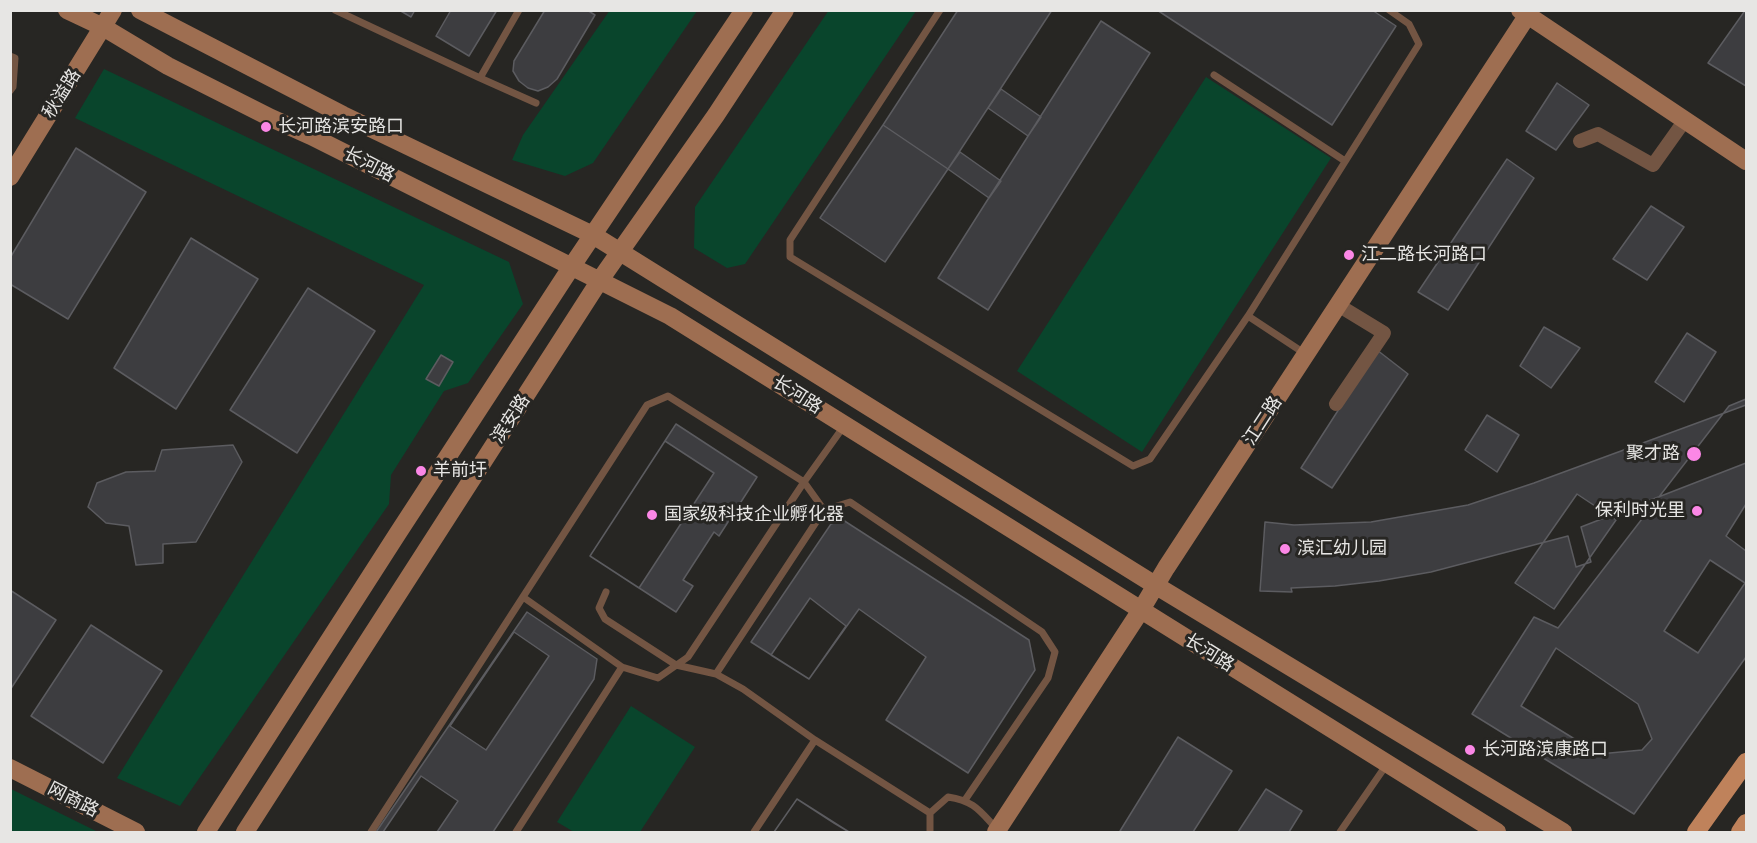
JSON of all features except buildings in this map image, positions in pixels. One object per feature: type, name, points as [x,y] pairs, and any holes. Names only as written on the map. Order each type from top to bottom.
[{"type":"main road","name":"长河路","points":[[67,10],[103,27],[168,66],[670,316],[1497,832]]},
{"type":"main road","name":"秋溢路","points":[[10,177],[113,10]]},
{"type":"main road","name":"长河路","points":[[140,10],[353,120],[620,251],[1155,585],[1563,832]]},
{"type":"main road","name":"滨安路","points":[[206,832],[572,266],[744,10]]},
{"type":"main road","name":"滨安路","points":[[245,832],[600,280],[716,115],[785,10]]},
{"type":"main road","points":[[1526,12],[1746,161]]},
{"type":"main road","name":"江二路","points":[[997,831],[1526,12]]},
{"type":"main road","points":[[1696,832],[1746,762]]},
{"type":"main road","name":"网商路","points":[[10,768],[136,832]]},
{"type":"main road","points":[[1740,832],[1746,823]]},
{"type":"street","points":[[1580,141],[1598,134],[1653,165],[1685,120]]},
{"type":"street","points":[[1336,404],[1384,333],[1338,305]]},
{"type":"lane","points":[[335,10],[536,103]]},
{"type":"lane","points":[[480,78],[519,10]]},
{"type":"lane","points":[[940,10],[790,240],[790,257],[1132,466],[1150,459],[1248,316],[1419,44],[1409,24],[1389,10]]},
{"type":"lane","points":[[10,56],[15,58],[13,87],[10,91]]},
{"type":"lane","points":[[1214,75],[1345,161]]},
{"type":"lane","points":[[1248,316],[1306,355]]},
{"type":"lane","points":[[371,832],[647,405],[668,396],[804,482],[824,510]]},
{"type":"lane","points":[[523,597],[622,667],[658,678],[688,657],[844,425]]},
{"type":"lane","points":[[716,674],[824,510],[850,502],[1042,632],[1055,652],[1048,678],[965,800]]},
{"type":"lane","points":[[606,592],[599,608],[605,620],[676,665],[716,674],[743,689],[815,740],[930,813]]},
{"type":"lane","points":[[516,832],[622,667]]},
{"type":"lane","points":[[754,832],[815,740]]},
{"type":"lane","points":[[1342,832],[1387,764]]},
{"type":"lane","points":[[930,832],[930,813],[948,797],[965,800],[977,808],[997,831]]},
{"type":"green space","points":[[610,10],[697,11],[593,163],[565,176],[512,160],[523,135]]},
{"type":"green space","points":[[829,10],[916,11],[745,264],[727,268],[694,248],[695,207]]},
{"type":"green space","points":[[104,69],[509,262],[523,304],[468,383],[444,391],[391,475],[389,504],[180,806],[117,778],[424,285],[75,118]]},
{"type":"green space","points":[[1206,77],[1331,158],[1142,452],[1017,371]]},
{"type":"green space","points":[[631,706],[695,747],[640,832],[574,832],[557,822]]},
{"type":"green space","points":[[11,789],[98,832],[11,832]]},
{"type":"place","name":"长河路滨安路口","points":[[266,127]]},
{"type":"place","name":"江二路长河路口","points":[[1349,255]]},
{"type":"place","name":"聚才路","points":[[1694,454]]},
{"type":"place","name":"羊前圩","points":[[421,471]]},
{"type":"place","name":"保利时光里","points":[[1697,511]]},
{"type":"place","name":"国家级科技企业孵化器","points":[[652,515]]},
{"type":"place","name":"滨汇幼儿园","points":[[1285,549]]},
{"type":"place","name":"长河路滨康路口","points":[[1470,750]]}]
